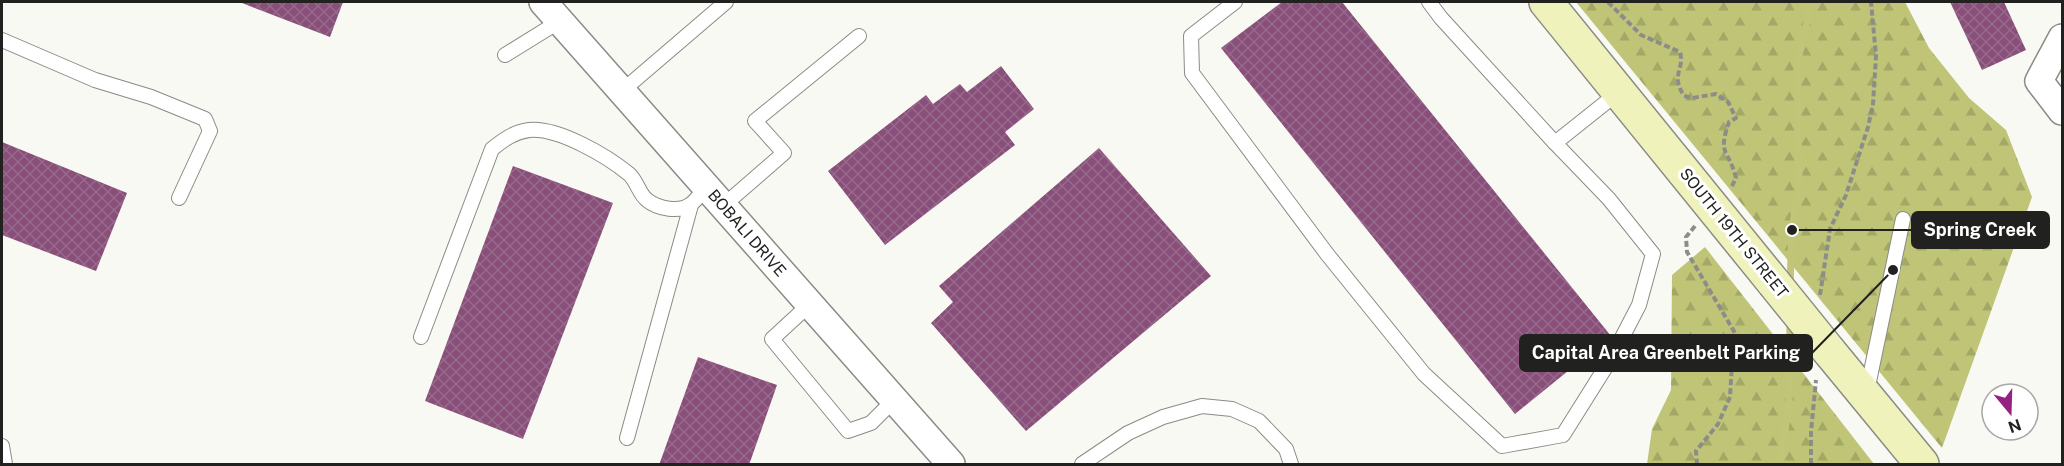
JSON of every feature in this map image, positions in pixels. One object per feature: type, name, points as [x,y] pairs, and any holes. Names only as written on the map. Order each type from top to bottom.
[{"type":"street","name":"SOUTH 19TH STREET","points":[[1546,2],[1774,284],[1823,362],[1866,396],[1922,465]]},
{"type":"street","name":"BOBALI DRIVE","points":[[552,11],[622,91],[707,199],[810,304],[951,464]]},
{"type":"street","points":[[2062,38],[2039,81],[2062,111]]},
{"type":"lane","points":[[622,91],[726,2]]},
{"type":"lane","points":[[1235,2],[1191,36],[1192,73],[1327,254],[1424,374],[1502,446],[1563,435],[1612,357],[1639,305],[1653,254],[1609,199],[1555,143],[1429,2]]},
{"type":"lane","points":[[505,55],[552,11]]},
{"type":"lane","points":[[421,337],[492,148],[508,137],[529,130],[557,135],[602,154],[632,176],[646,200],[662,207],[678,209],[707,199],[784,153],[755,121],[859,36]]},
{"type":"lane","points":[[2,40],[95,80],[150,97],[205,119],[210,131],[179,198]]},
{"type":"lane","points":[[1555,143],[1619,92]]},
{"type":"lane","points":[[627,438],[707,199]]},
{"type":"lane","points":[[1866,396],[1903,219]]},
{"type":"lane","points":[[810,304],[772,339],[848,431],[871,423],[894,400]]},
{"type":"lane","points":[[1082,465],[1128,433],[1163,417],[1202,406],[1232,409],[1259,421],[1286,449],[1291,465]]},
{"type":"lane","points":[[2,446],[5,465]]},
{"type":"path","points":[[1608,2],[1641,35],[1680,52],[1682,59],[1677,76],[1677,86],[1684,96],[1692,98],[1716,94],[1728,102],[1736,118],[1730,122],[1723,142],[1724,152],[1736,178],[1734,185],[1686,237],[1687,252],[1737,338],[1732,364],[1730,397],[1718,424],[1696,451],[1697,465]]},
{"type":"path","points":[[1820,297],[1830,229],[1846,195],[1873,104],[1876,56],[1870,2]]},
{"type":"path","points":[[1811,465],[1811,432],[1823,362]]},
{"type":"green space","points":[[1576,2],[1905,2],[1929,48],[1969,98],[2006,130],[2032,197],[1942,448]]},
{"type":"green space","points":[[1705,247],[1874,464],[1647,464],[1652,429],[1671,390],[1672,275]]},
{"type":"building","points":[[242,2],[343,2],[330,37]]},
{"type":"building","points":[[1282,2],[1342,2],[1611,336],[1515,414],[1221,48]]},
{"type":"building","points":[[1950,2],[2004,2],[2026,50],[1982,70]]},
{"type":"building","points":[[1001,66],[1034,109],[1005,132],[1015,145],[885,245],[828,171],[926,95],[933,104],[960,84],[967,92]]},
{"type":"building","points":[[2,142],[127,193],[96,271],[2,235]]},
{"type":"building","points":[[1099,148],[1211,276],[1026,431],[931,323],[953,302],[939,286]]},
{"type":"building","points":[[513,166],[613,203],[523,439],[425,401]]},
{"type":"building","points":[[698,357],[777,385],[749,465],[659,465]]},
{"type":"waterway","points":[[1790,286],[1792,230],[1799,185],[1797,64],[1809,13],[1809,2]]},
{"type":"waterway","points":[[1779,464],[1789,407],[1790,321]]},
{"type":"place","name":"Spring Creek","points":[[1792,230]]},
{"type":"place","name":"Capital Area Greenbelt Parking","points":[[1893,270]]}]
